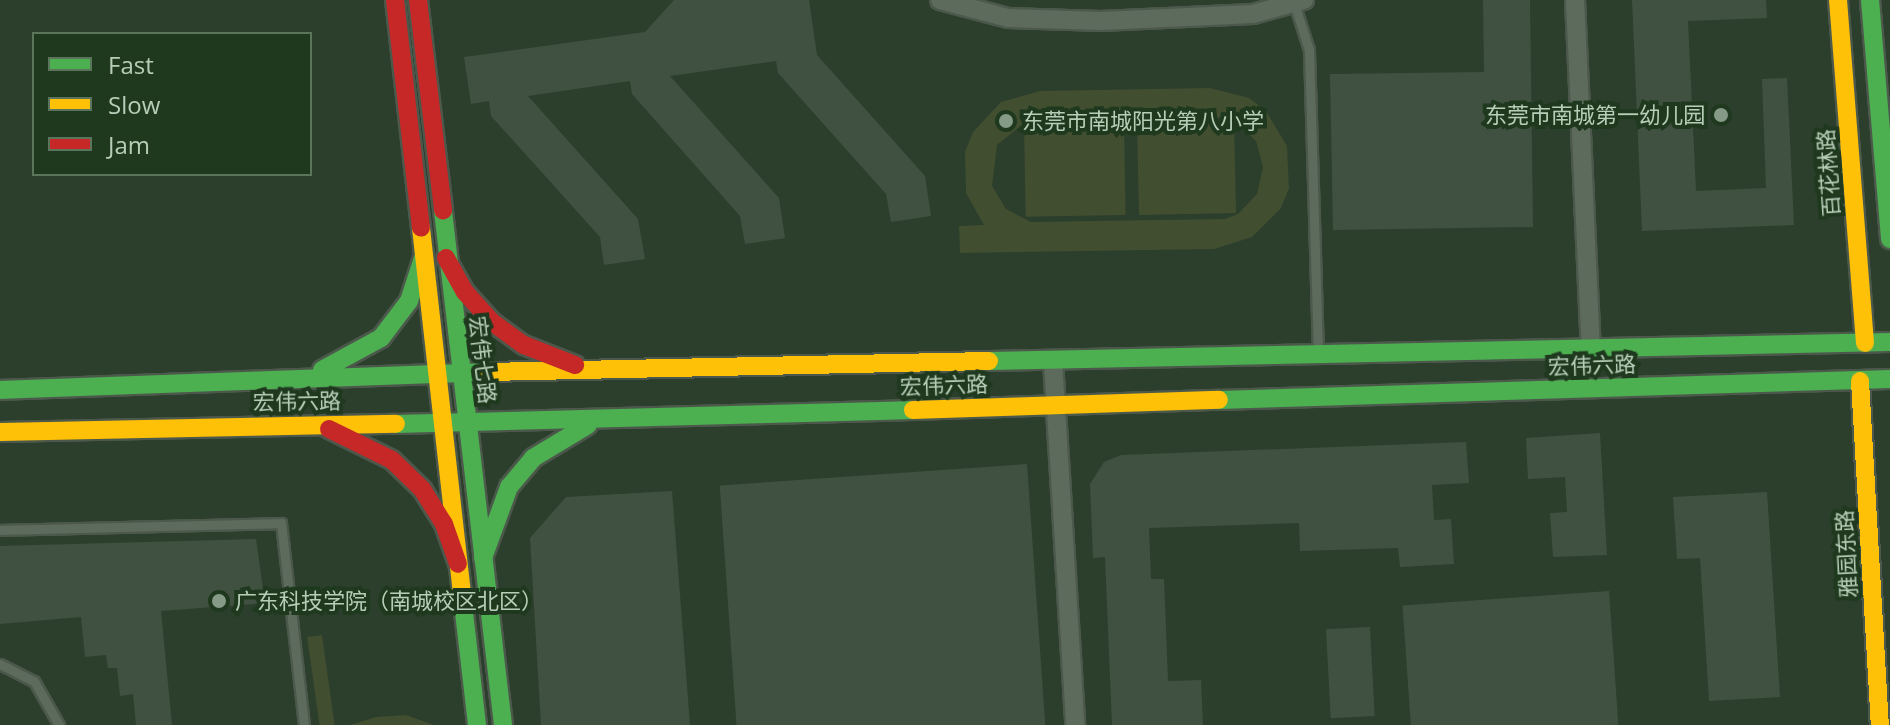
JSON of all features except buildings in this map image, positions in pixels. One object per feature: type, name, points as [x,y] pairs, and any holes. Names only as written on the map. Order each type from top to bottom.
[{"type":"main road","points":[[395,0],[477,725]]},
{"type":"main road","name":"宏伟七路","points":[[418,0],[503,725]]},
{"type":"main road","name":"百花林路","points":[[1838,0],[1865,343]]},
{"type":"main road","points":[[1870,0],[1890,239]]},
{"type":"main road","points":[[300,376],[343,363],[381,338],[409,301],[423,258]]},
{"type":"main road","points":[[446,258],[465,292],[503,330],[560,362],[599,370]]},
{"type":"main road","name":"宏伟六路","points":[[0,390],[300,376],[1890,342]]},
{"type":"main road","name":"宏伟六路","points":[[0,432],[599,420],[1890,379]]},
{"type":"main road","name":"雅园东路","points":[[1860,381],[1880,725]]},
{"type":"main road","points":[[483,558],[492,522],[517,477],[564,435],[599,420]]},
{"type":"main road","points":[[317,425],[380,452],[422,489],[444,524],[458,564]]},
{"type":"street","points":[[940,0],[1008,18],[1101,21],[1253,14],[1299,1]]},
{"type":"street","points":[[1575,0],[1591,350]]},
{"type":"street","points":[[1053,361],[1075,725]]},
{"type":"lane","points":[[1299,1],[1309,50],[1318,356]]},
{"type":"lane","points":[[0,530],[281,523],[304,725]]},
{"type":"lane","points":[[0,664],[34,681],[59,725]]},
{"type":"green space","points":[[1210,88],[1249,98],[1266,111],[1287,146],[1289,188],[1281,208],[1252,237],[1214,249],[960,253],[959,226],[984,225],[966,193],[965,152],[973,132],[1001,102],[1040,91]],"holes":[[[1209,115],[1232,121],[1137,123],[1139,215],[1236,213],[1234,121],[1256,141],[1263,167],[1257,194],[1238,214],[1225,219],[1031,222],[1006,209],[992,186],[997,145],[1028,120]]]},
{"type":"green space","points":[[1124,123],[1126,215],[1026,217],[1024,125]]},
{"type":"green space","points":[[322,635],[335,725],[320,725],[307,637]]},
{"type":"green space","points":[[406,715],[434,725],[350,725],[376,717]]},
{"type":"traffic: fast","points":[[1870,0],[1890,239]]},
{"type":"traffic: fast","points":[[443,211],[503,725]]},
{"type":"traffic: fast","points":[[322,370],[381,338],[409,301],[423,258]]},
{"type":"traffic: fast","points":[[989,361],[1890,342]]},
{"type":"traffic: fast","points":[[0,390],[488,372]]},
{"type":"traffic: fast","points":[[1219,400],[1890,379]]},
{"type":"traffic: fast","points":[[396,424],[913,410]]},
{"type":"traffic: fast","points":[[483,558],[509,487],[533,458],[588,425]]},
{"type":"traffic: fast","points":[[462,595],[477,725]]},
{"type":"traffic: slow","points":[[1838,0],[1865,343]]},
{"type":"traffic: slow","points":[[421,228],[462,595]]},
{"type":"traffic: slow","points":[[488,372],[989,361]]},
{"type":"traffic: slow","points":[[1860,381],[1880,725]]},
{"type":"traffic: slow","points":[[913,410],[1219,400]]},
{"type":"traffic: slow","points":[[0,432],[396,424]]},
{"type":"traffic: jam","points":[[395,0],[421,228]]},
{"type":"traffic: jam","points":[[418,0],[443,211]]},
{"type":"traffic: jam","points":[[446,258],[465,292],[492,322],[524,345],[575,365]]},
{"type":"traffic: jam","points":[[329,429],[392,460],[422,489],[444,524],[458,564]]},
{"type":"place","name":"东莞市南城第一幼儿园","points":[[1721,115]]},
{"type":"place","name":"东莞市南城阳光第八小学","points":[[1006,121]]},
{"type":"place","name":"广东科技学院（南城校区北区）","points":[[219,601]]}]
